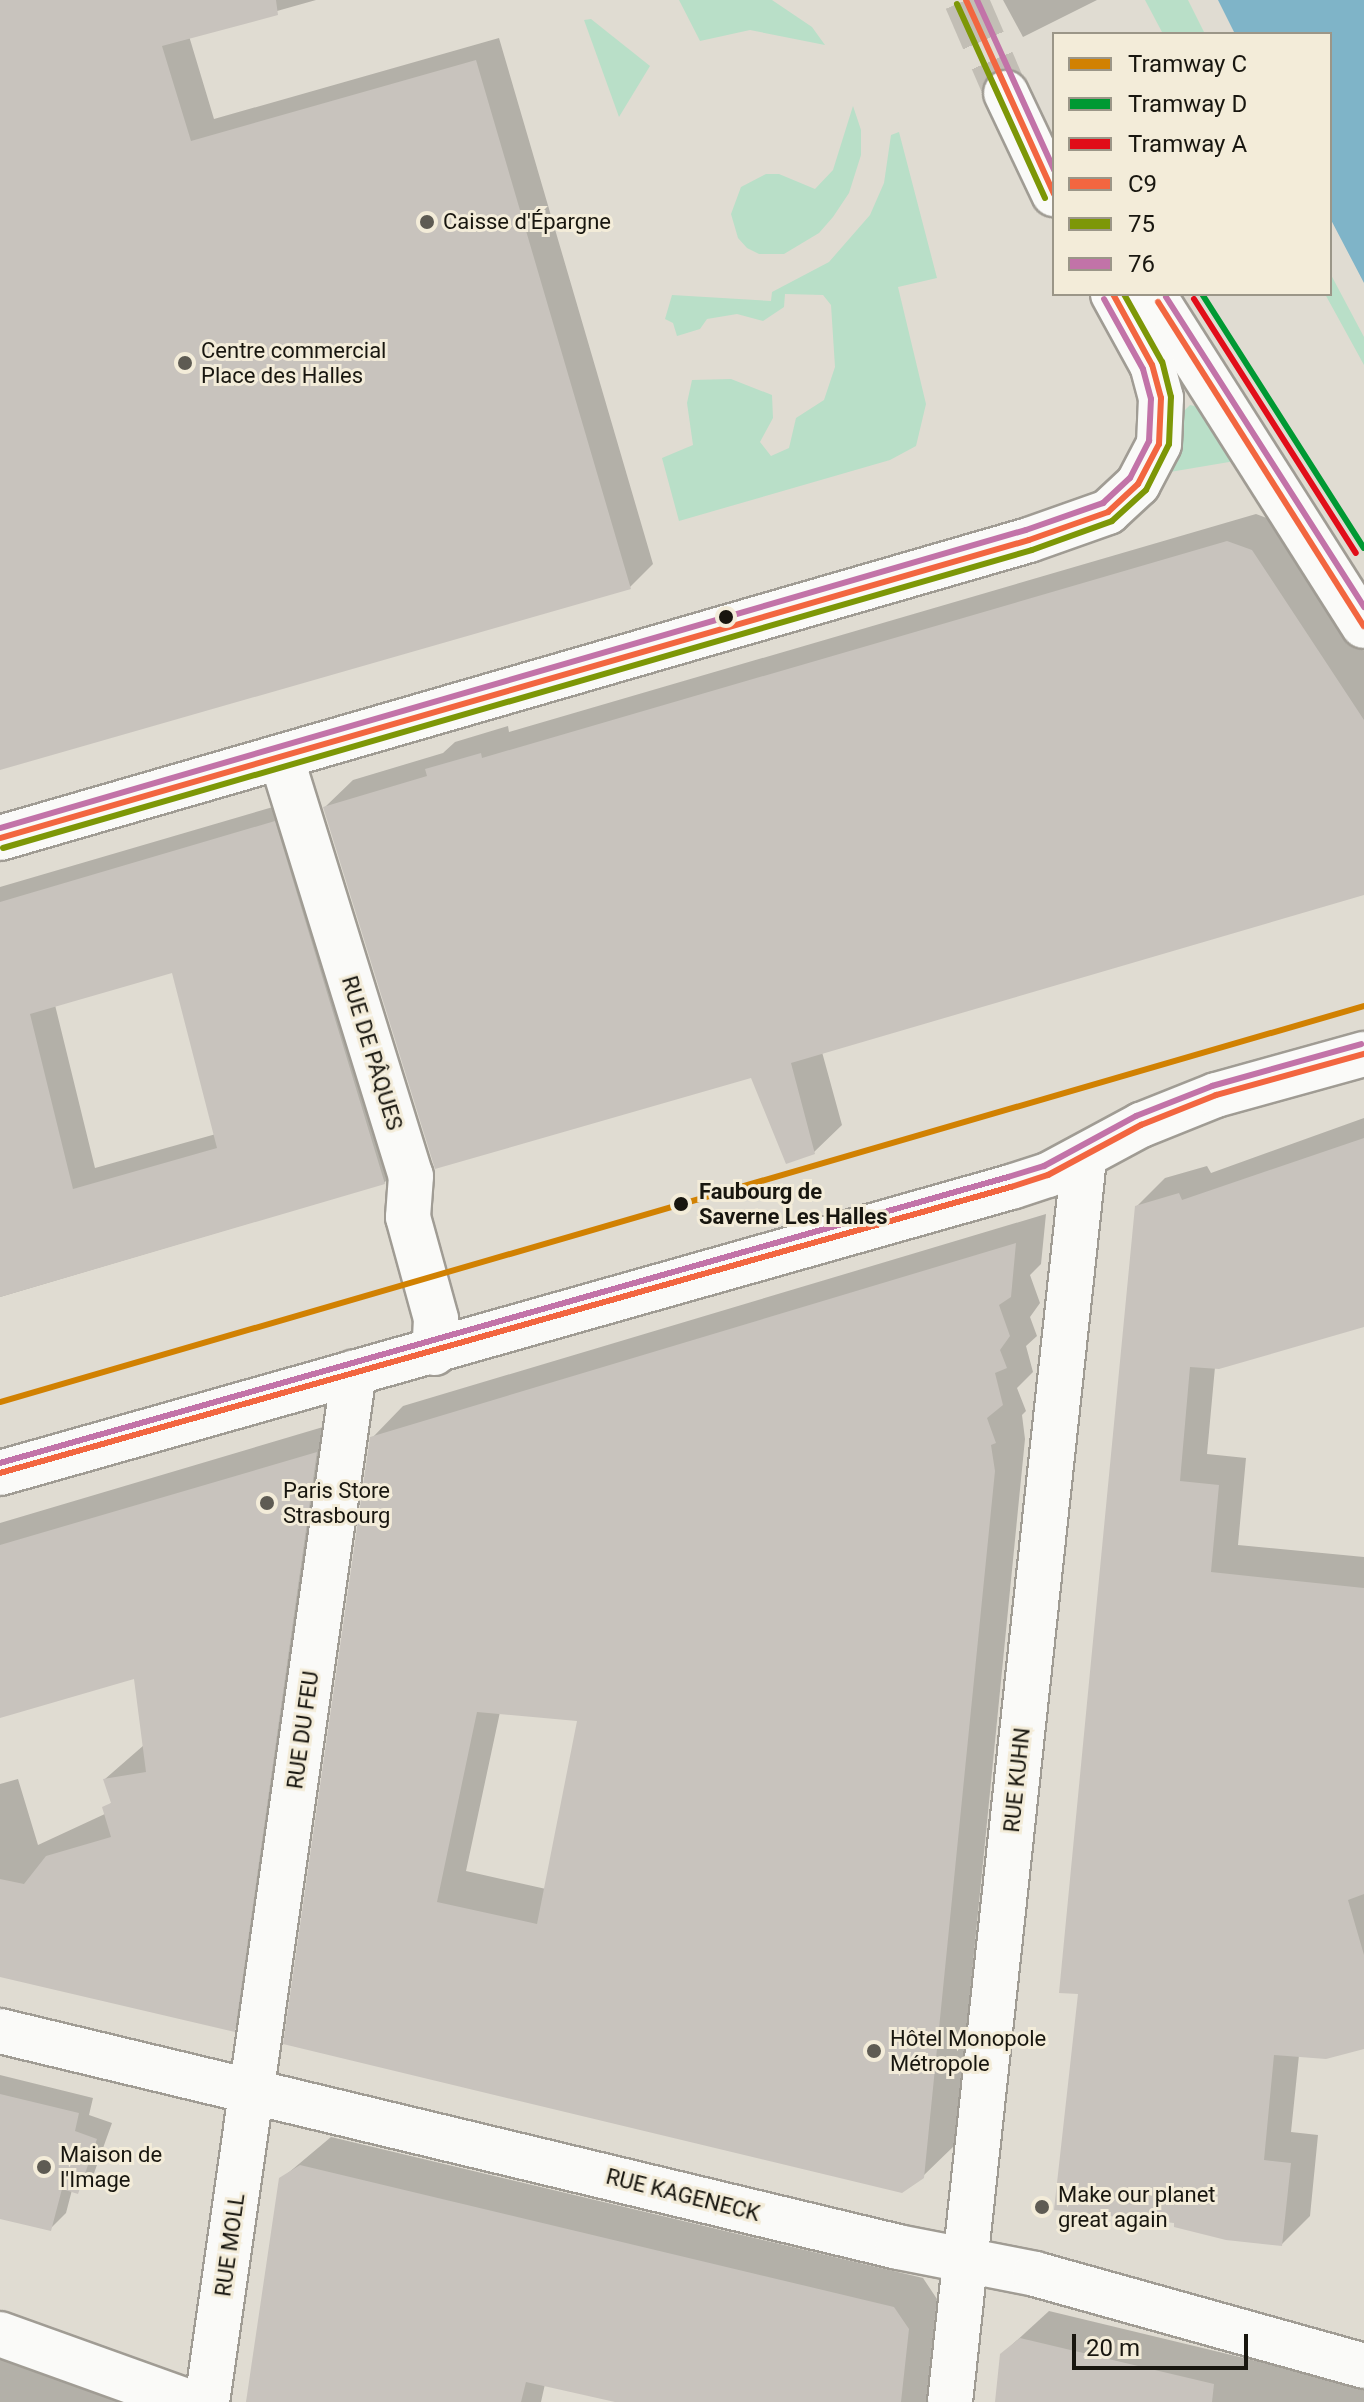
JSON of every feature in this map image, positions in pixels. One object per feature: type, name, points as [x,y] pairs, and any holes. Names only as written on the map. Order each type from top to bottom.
[{"type":"street","points":[[1052,145],[1006,93],[1052,190]]},
{"type":"street","points":[[0,838],[1029,540],[1108,512],[1138,484],[1159,444],[1161,398],[1152,365],[1114,296]]},
{"type":"street","points":[[1154,296],[1364,626]]},
{"type":"street","name":"RUE DE PÂQUES","points":[[281,757],[411,1176],[408,1217],[436,1319],[434,1353]]},
{"type":"street","points":[[0,1473],[354,1372],[434,1353],[1011,1187],[1084,1158],[1141,1125],[1216,1095],[1364,1054]]},
{"type":"street","name":"RUE KUHN","points":[[950,2402],[1084,1158]]},
{"type":"street","name":"RUE DU FEU","points":[[251,2088],[354,1372]]},
{"type":"street","name":"RUE KAGENECK","points":[[0,2031],[1035,2274],[1364,2366]]},
{"type":"street","name":"RUE MOLL","points":[[207,2402],[251,2088]]},
{"type":"street","points":[[0,2334],[189,2402]]},
{"type":"green space","points":[[679,0],[772,0],[812,27],[825,45],[750,30],[700,41]]},
{"type":"green space","points":[[1145,0],[1188,0],[1204,32],[1162,32]]},
{"type":"green space","points":[[591,19],[650,66],[619,117],[584,20]]},
{"type":"green space","points":[[853,106],[861,130],[861,155],[849,193],[833,217],[819,233],[784,254],[759,254],[747,248],[738,238],[731,214],[741,187],[766,174],[779,174],[815,189],[833,170]]},
{"type":"green space","points":[[899,132],[937,278],[898,287],[926,404],[916,446],[890,460],[679,521],[662,458],[693,445],[687,403],[692,380],[731,379],[772,395],[773,418],[760,442],[771,456],[789,448],[796,418],[824,400],[835,367],[831,305],[823,295],[785,294],[784,307],[763,321],[737,314],[707,319],[700,329],[677,336],[673,323],[665,319],[672,295],[771,301],[772,292],[829,262],[870,215],[884,183],[891,135]]},
{"type":"green space","points":[[1332,277],[1364,337],[1364,365],[1326,296],[1332,296]]},
{"type":"green space","points":[[1190,405],[1203,408],[1235,461],[1164,473],[1180,415]]},
{"type":"water","points":[[1218,0],[1364,0],[1364,283],[1332,222],[1332,32],[1234,32]]},
{"type":"building","name":"Centre commercial Place des Halles","points":[[0,0],[276,0],[278,15],[162,46],[191,141],[476,60],[631,589],[0,770]]},
{"type":"building","points":[[1227,541],[1252,550],[1364,720],[1364,895],[791,1063],[815,1154],[786,1164],[751,1078],[435,1169],[323,807],[427,776],[425,769],[481,753],[482,758]]},
{"type":"building","points":[[275,821],[385,1184],[0,1297],[0,902]],"holes":[[[172,973],[217,1148],[73,1189],[30,1014]]]},
{"type":"building","points":[[1364,1138],[1364,1327],[1219,1369],[1190,1367],[1180,1481],[1219,1485],[1211,1572],[1364,1588],[1364,1894],[1348,1900],[1364,1955],[1364,2049],[1326,2059],[1274,2055],[1264,2160],[1291,2163],[1282,2246],[1226,2240],[1174,2227],[1174,2223],[1054,2210],[1078,1994],[1059,1993],[1135,1206],[1179,1193],[1182,1200]]},
{"type":"building","points":[[1016,1243],[1011,1297],[999,1305],[1010,1336],[1000,1350],[1007,1368],[995,1373],[1003,1405],[987,1418],[996,1443],[991,1445],[995,1471],[924,2178],[902,2193],[283,2044],[370,1437]],"holes":[[[477,1712],[577,1721],[537,1924],[437,1902]]]},
{"type":"building","points":[[317,1452],[235,2032],[0,1977],[0,1879],[24,1884],[46,1856],[111,1837],[102,1807],[111,1803],[103,1779],[146,1772],[134,1679],[0,1718],[0,1545]]},
{"type":"building","name":"Maison de l'Image","points":[[0,2094],[79,2113],[75,2131],[97,2139],[78,2194],[62,2189],[51,2231],[0,2219]]},
{"type":"building","points":[[300,2165],[894,2307],[909,2329],[901,2402],[615,2402],[526,2382],[521,2402],[246,2402],[279,2178]]},
{"type":"building","points":[[1020,2338],[1214,2384],[1212,2402],[995,2402],[1000,2354]]},
{"type":"tunnel","points":[[966,0],[1006,93]]},
{"type":"tram line","name":"D","points":[[1203,296],[1364,548]]},
{"type":"tram line","name":"A","points":[[1194,299],[1356,553]]},
{"type":"tram line","name":"C","points":[[0,1402],[1364,1006]]},
{"type":"transit line","name":"C9","points":[[966,0],[1052,190]]},
{"type":"transit line","name":"76","points":[[977,0],[1052,166]]},
{"type":"transit line","name":"75","points":[[957,4],[1045,198]]},
{"type":"transit line","name":"C9","points":[[0,838],[1029,540],[1108,512],[1138,484],[1159,444],[1161,398],[1152,365],[1114,296]]},
{"type":"transit line","name":"75","points":[[3,848],[1032,550],[1112,521],[1146,490],[1169,444],[1171,397],[1162,362],[1125,296]]},
{"type":"transit line","name":"76","points":[[1166,297],[1364,607]]},
{"type":"transit line","name":"76","points":[[0,828],[1026,530],[1103,503],[1130,478],[1149,441],[1151,399],[1143,369],[1104,299]]},
{"type":"transit line","name":"C9","points":[[1158,302],[1364,626]]},
{"type":"transit line","name":"76","points":[[0,1463],[1044,1166],[1136,1116],[1212,1086],[1361,1044]]},
{"type":"transit line","name":"C9","points":[[0,1473],[1011,1187],[1048,1175],[1141,1125],[1216,1095],[1364,1054]]},
{"type":"place","name":"Caisse d'Épargne","points":[[427,222]]},
{"type":"place","name":"Centre commercial Place des Halles","points":[[185,363]]},
{"type":"place","name":"Faubourg de Saverne Les Halles","points":[[681,1204]]},
{"type":"place","name":"Paris Store Strasbourg","points":[[267,1503]]},
{"type":"place","name":"Hôtel Monopole Métropole","points":[[874,2051]]},
{"type":"place","name":"Maison de l'Image","points":[[44,2167]]},
{"type":"place","name":"Make our planet great again","points":[[1042,2207]]}]
